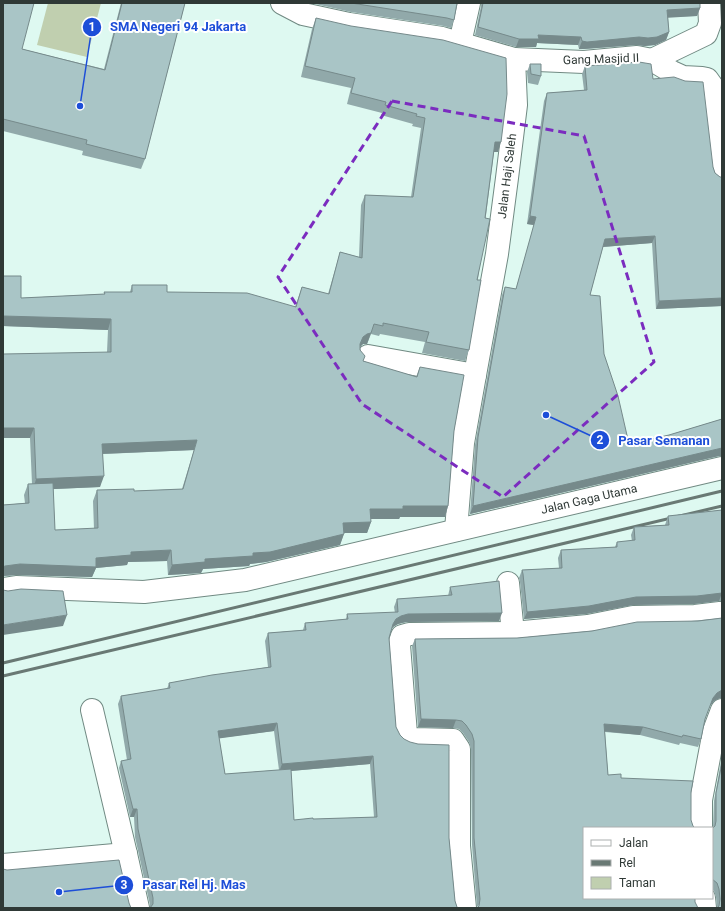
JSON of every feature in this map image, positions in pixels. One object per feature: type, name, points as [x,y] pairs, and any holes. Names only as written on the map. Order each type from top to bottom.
[{"type":"street","points":[[282,3],[303,14],[317,10],[349,24],[442,38],[514,59]]},
{"type":"street","points":[[460,43],[469,3]]},
{"type":"street","points":[[652,60],[706,34],[710,23],[709,3]]},
{"type":"street","name":"Gang Masjid II","points":[[514,59],[584,62],[637,56],[652,60],[683,77],[707,79],[712,86],[722,173]]},
{"type":"street","name":"Jalan Haji Saleh","points":[[456,530],[463,443],[474,375],[498,254],[516,105],[514,59]]},
{"type":"street","points":[[368,356],[474,375]]},
{"type":"street","name":"Jalan Gaga Utama","points":[[3,590],[16,587],[144,592],[245,580],[722,468]]},
{"type":"street","points":[[508,583],[513,633]]},
{"type":"street","points":[[465,908],[459,846],[459,749],[453,740],[415,739],[410,738],[406,734],[399,645],[402,636],[409,634],[513,633],[588,626],[633,617],[722,614]]},
{"type":"street","points":[[92,710],[138,908]]},
{"type":"street","points":[[701,827],[701,800],[714,731],[722,710]]},
{"type":"street","points":[[3,865],[126,854]]},
{"type":"highlighted area","points":[[392,101],[584,136],[654,362],[503,497],[362,404],[278,277]]},
{"type":"green space","points":[[48,3],[101,3],[87,57],[37,45]]},
{"type":"building","points":[[3,3],[34,3],[22,49],[105,70],[122,3],[185,3],[145,159],[86,144],[87,140],[3,119]]},
{"type":"building","points":[[351,3],[457,3],[454,20]]},
{"type":"building","points":[[483,3],[700,3],[700,8],[667,10],[669,32],[657,37],[639,37],[587,42],[582,41],[581,37],[538,35],[539,39],[519,39],[478,27]]},
{"type":"building","points":[[316,18],[351,26],[443,40],[506,58],[507,94],[501,142],[495,142],[485,218],[490,219],[477,280],[481,280],[469,350],[426,342],[429,332],[383,323],[383,326],[374,324],[371,333],[363,337],[360,344],[360,350],[365,356],[363,361],[417,377],[420,367],[464,375],[454,431],[448,506],[403,506],[403,509],[370,509],[371,522],[343,523],[344,534],[270,552],[253,553],[253,556],[205,559],[205,562],[172,565],[171,550],[131,552],[131,555],[96,558],[96,567],[20,564],[3,567],[3,505],[29,503],[28,484],[53,483],[55,530],[98,528],[97,490],[134,489],[134,491],[183,489],[197,440],[102,444],[104,476],[36,479],[34,428],[3,428],[3,354],[111,352],[111,319],[3,316],[3,276],[21,276],[21,298],[105,294],[104,292],[132,292],[132,285],[167,285],[167,292],[247,293],[296,307],[302,287],[329,294],[340,252],[362,258],[365,195],[413,197],[425,118],[416,116],[417,114],[385,105],[386,102],[351,93],[355,78],[305,66]]},
{"type":"building","points":[[639,62],[651,64],[653,79],[674,77],[685,81],[703,82],[713,167],[715,173],[722,177],[722,298],[659,301],[655,236],[605,239],[590,295],[600,296],[604,354],[618,396],[629,444],[669,435],[722,419],[722,448],[473,506],[478,437],[505,287],[516,289],[536,217],[530,216],[547,93],[587,90],[585,66]]},
{"type":"building","points":[[530,64],[541,64],[541,76],[531,74]]},
{"type":"building","points":[[722,510],[722,593],[697,596],[636,597],[589,606],[527,612],[522,570],[562,568],[561,550],[617,547],[617,542],[635,540],[634,527],[669,525],[668,516]]},
{"type":"building","points":[[499,581],[502,613],[408,614],[396,619],[389,638],[396,727],[400,735],[410,742],[418,744],[449,745],[449,838],[455,901],[458,908],[150,908],[153,904],[153,898],[138,829],[137,809],[133,809],[121,761],[131,759],[121,696],[170,688],[169,683],[212,675],[271,667],[268,633],[306,630],[305,623],[348,619],[347,614],[398,612],[397,599],[452,595],[450,587]],"holes":[[[277,723],[282,764],[373,756],[377,817],[313,818],[294,820],[291,769],[225,774],[218,731]]]},
{"type":"building","points":[[21,589],[63,591],[67,615],[3,625],[3,590],[8,591]]},
{"type":"building","points":[[722,618],[722,690],[713,698],[705,719],[701,739],[683,735],[682,737],[643,727],[604,724],[608,775],[621,774],[621,778],[693,781],[691,792],[691,820],[694,827],[583,827],[583,899],[695,899],[698,908],[477,908],[479,906],[480,899],[474,838],[474,741],[472,734],[462,721],[421,719],[415,639],[517,638],[592,631],[637,622],[698,621]]},
{"type":"building","points":[[722,763],[722,908],[717,908],[719,906],[720,899],[719,889],[717,883],[713,880],[713,828],[716,821],[716,793]]},
{"type":"building","points":[[119,860],[131,908],[3,908],[3,869],[7,870]]},
{"type":"railway","points":[[3,663],[722,491]]},
{"type":"railway","points":[[3,676],[722,506]]},
{"type":"place","name":"SMA Negeri 94 Jakarta","points":[[80,106]]},
{"type":"place","name":"Pasar Semanan","points":[[546,415]]},
{"type":"place","name":"Pasar Rel Hj. Mas","points":[[59,892]]}]
